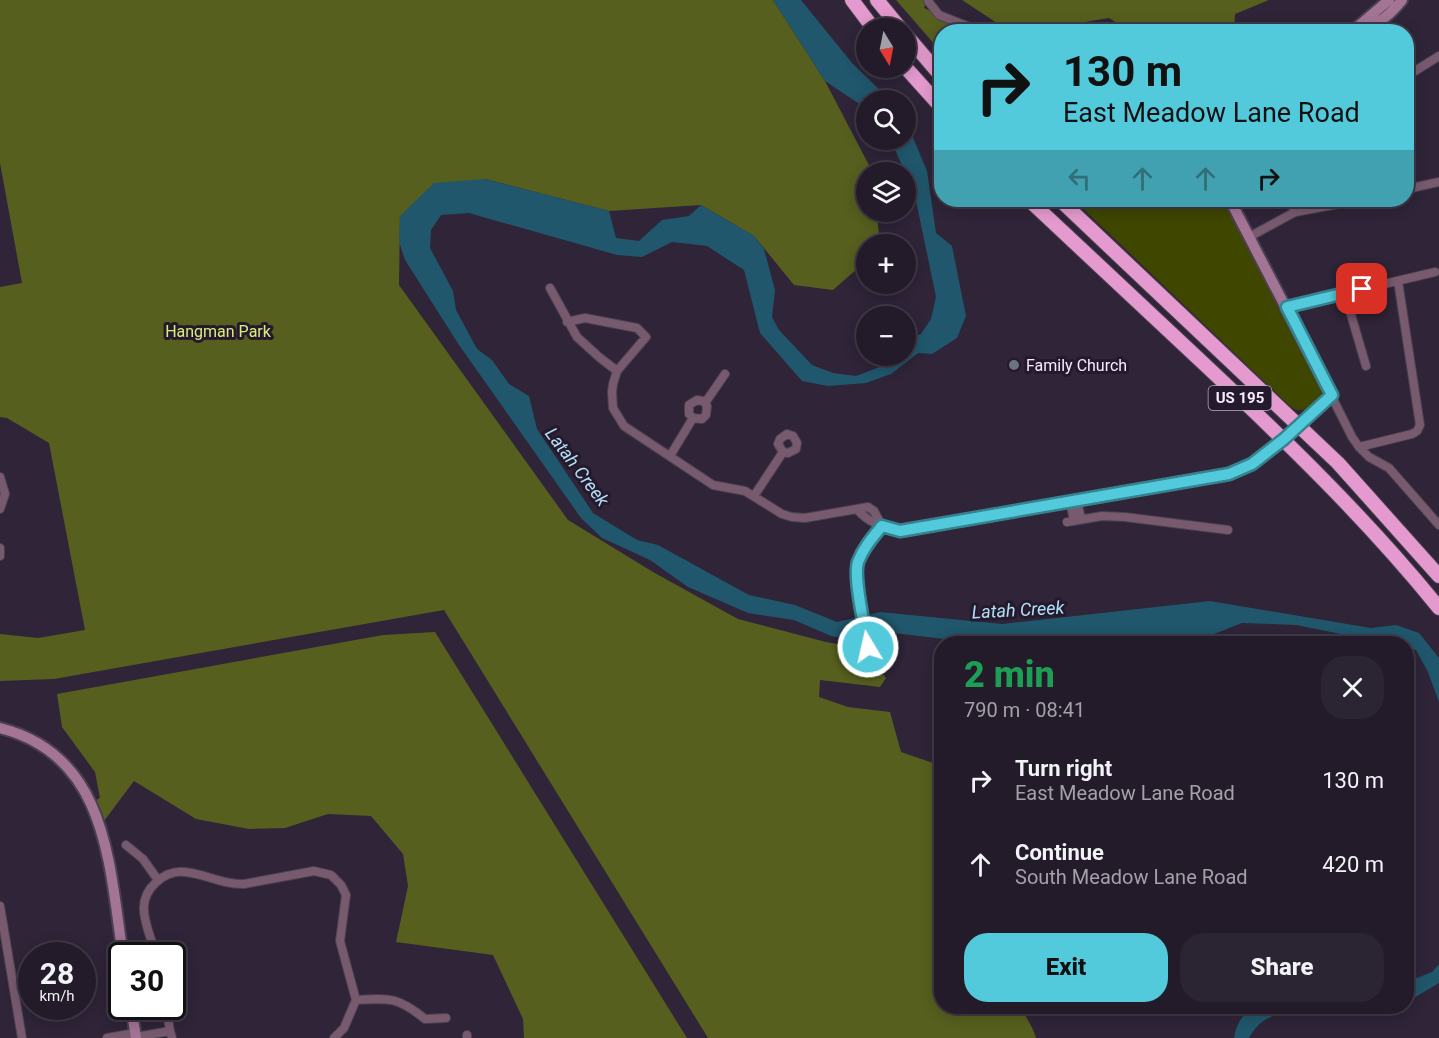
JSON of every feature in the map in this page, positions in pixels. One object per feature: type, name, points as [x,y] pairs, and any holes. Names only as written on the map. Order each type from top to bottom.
[{"type":"highway","points":[[852,0],[866,18]]},
{"type":"highway","points":[[877,0],[892,18]]},
{"type":"highway","points":[[916,47],[934,68]]},
{"type":"highway","points":[[915,78],[934,99]]},
{"type":"highway","name":"US 195","points":[[1036,207],[1284,439],[1361,516],[1405,565],[1439,608]]},
{"type":"highway","name":"US 195","points":[[1068,207],[1338,463],[1439,576]]},
{"type":"street","points":[[1360,24],[1389,0]]},
{"type":"street","points":[[1375,24],[1389,16],[1402,0]]},
{"type":"street","points":[[928,1],[939,15],[962,24]]},
{"type":"street","points":[[1414,72],[1439,56]]},
{"type":"street","points":[[1414,187],[1439,182]]},
{"type":"street","points":[[1234,207],[1352,437],[1370,457],[1389,468],[1439,525]]},
{"type":"street","points":[[1293,207],[1295,212]]},
{"type":"street","points":[[1250,237],[1295,212],[1322,207]]},
{"type":"street","points":[[1287,307],[1436,272]]},
{"type":"street","points":[[1359,447],[1412,434],[1419,428],[1421,420],[1398,281]]},
{"type":"street","points":[[550,288],[577,337],[617,371]]},
{"type":"street","points":[[1345,294],[1366,366]]},
{"type":"street","points":[[567,322],[585,318],[637,328],[646,337],[617,371],[612,392],[613,408],[617,417],[624,426],[712,485],[745,491],[782,514],[798,518],[865,507],[874,511],[882,526],[900,531],[1229,474],[1252,464],[1284,439],[1332,395]]},
{"type":"street","points":[[705,403],[724,374]]},
{"type":"street","points":[[697,400],[705,403],[708,409],[706,415],[702,419],[693,418],[688,414],[689,405],[697,400]]},
{"type":"street","points":[[670,456],[693,418]]},
{"type":"street","points":[[754,496],[783,452]]},
{"type":"street","points":[[0,477],[5,494],[0,509]]},
{"type":"street","points":[[1074,501],[1074,521],[1101,516],[1125,517],[1228,530]]},
{"type":"street","points":[[868,647],[857,564],[868,544],[882,526]]},
{"type":"street","points":[[0,548],[0,556]]},
{"type":"street","points":[[0,728],[35,741],[54,753],[70,768],[89,797],[103,834],[121,942]]},
{"type":"street","points":[[126,845],[143,860],[158,880]]},
{"type":"street","points":[[153,942],[144,911],[145,897],[158,880],[173,873],[186,872],[234,884],[258,882],[314,871],[331,875],[341,885],[346,895],[340,940],[356,1000],[352,1014],[344,1028],[334,1038]]},
{"type":"street","points":[[0,906],[22,1038]]},
{"type":"street","points":[[356,1000],[393,999],[404,1003],[425,1019],[446,1018]]},
{"type":"street","points":[[133,1020],[136,1036]]},
{"type":"street","points":[[107,1038],[171,1034]]},
{"type":"green space","name":"Hangman Park","points":[[0,0],[773,0],[825,81],[856,140],[856,150],[861,150],[867,162],[856,162],[856,222],[877,222],[879,233],[856,234],[856,270],[833,290],[794,285],[754,236],[701,205],[609,211],[485,179],[400,216],[399,285],[568,520],[653,572],[738,619],[826,642],[861,648],[886,678],[880,687],[820,680],[819,697],[848,707],[890,712],[901,752],[934,763],[934,1014],[1025,1014],[1036,1038],[708,1038],[444,610],[54,679],[0,681],[0,634],[38,638],[85,630],[49,443],[7,418],[0,417],[0,287],[22,283],[0,163]]},
{"type":"green space","points":[[896,0],[927,0],[924,8],[959,24],[934,24],[934,44],[916,23],[916,18],[912,18]]},
{"type":"green space","points":[[962,0],[1269,0],[1235,14],[1234,24],[1117,24],[1109,18],[1082,24],[998,24]]},
{"type":"green space","points":[[1081,207],[1230,207],[1323,391],[1310,407],[1302,410],[1292,408]]},
{"type":"green space","points":[[435,632],[687,1038],[524,1038],[523,1019],[493,955],[396,942],[408,886],[403,854],[371,816],[328,814],[285,828],[249,829],[196,819],[134,781],[104,821],[96,800],[100,798],[95,772],[62,727],[57,694],[383,635]]},
{"type":"water","points":[[773,0],[801,0],[856,67],[856,78],[867,78],[880,90],[856,90],[856,102],[825,81]]},
{"type":"water","points":[[916,145],[927,171],[936,233],[952,246],[966,316],[957,338],[932,354],[916,355],[916,336],[921,334],[931,319],[936,297],[916,201],[916,162],[900,162],[895,150],[916,150]]},
{"type":"water","points":[[485,179],[609,211],[616,238],[639,241],[662,220],[689,216],[701,205],[754,236],[764,249],[775,290],[772,317],[779,330],[812,365],[833,373],[856,376],[882,366],[901,366],[891,374],[866,383],[828,386],[802,381],[760,333],[744,270],[707,246],[672,242],[642,257],[617,255],[469,213],[441,215],[431,230],[430,248],[453,291],[456,310],[477,349],[492,360],[509,384],[529,396],[537,429],[593,513],[637,540],[658,545],[749,595],[795,605],[837,622],[880,612],[1002,624],[1210,601],[1371,628],[1396,625],[1419,633],[1439,658],[1439,702],[1428,672],[1414,650],[1414,636],[1351,636],[1296,625],[1242,623],[1214,634],[934,638],[876,631],[853,640],[831,636],[794,620],[748,613],[688,587],[650,560],[602,538],[581,518],[459,345],[405,260],[399,242],[400,216],[434,183]]},
{"type":"water","points":[[1439,964],[1439,983],[1414,998],[1414,976],[1417,978],[1432,972]]},
{"type":"water","points":[[1245,1014],[1279,1014],[1266,1019],[1249,1038],[1234,1038],[1241,1019]]},
{"type":"place","name":"Family Church","points":[[1014,365]]},
{"type":"route","points":[[868,647],[857,564],[868,544],[882,526],[900,531],[1229,474],[1252,464],[1284,439],[1332,395],[1287,307],[1362,289]]},
{"type":"water label","name":"Latah Creek","points":[[577,467]]},
{"type":"water label","name":"Latah Creek","points":[[1018,610]]}]
